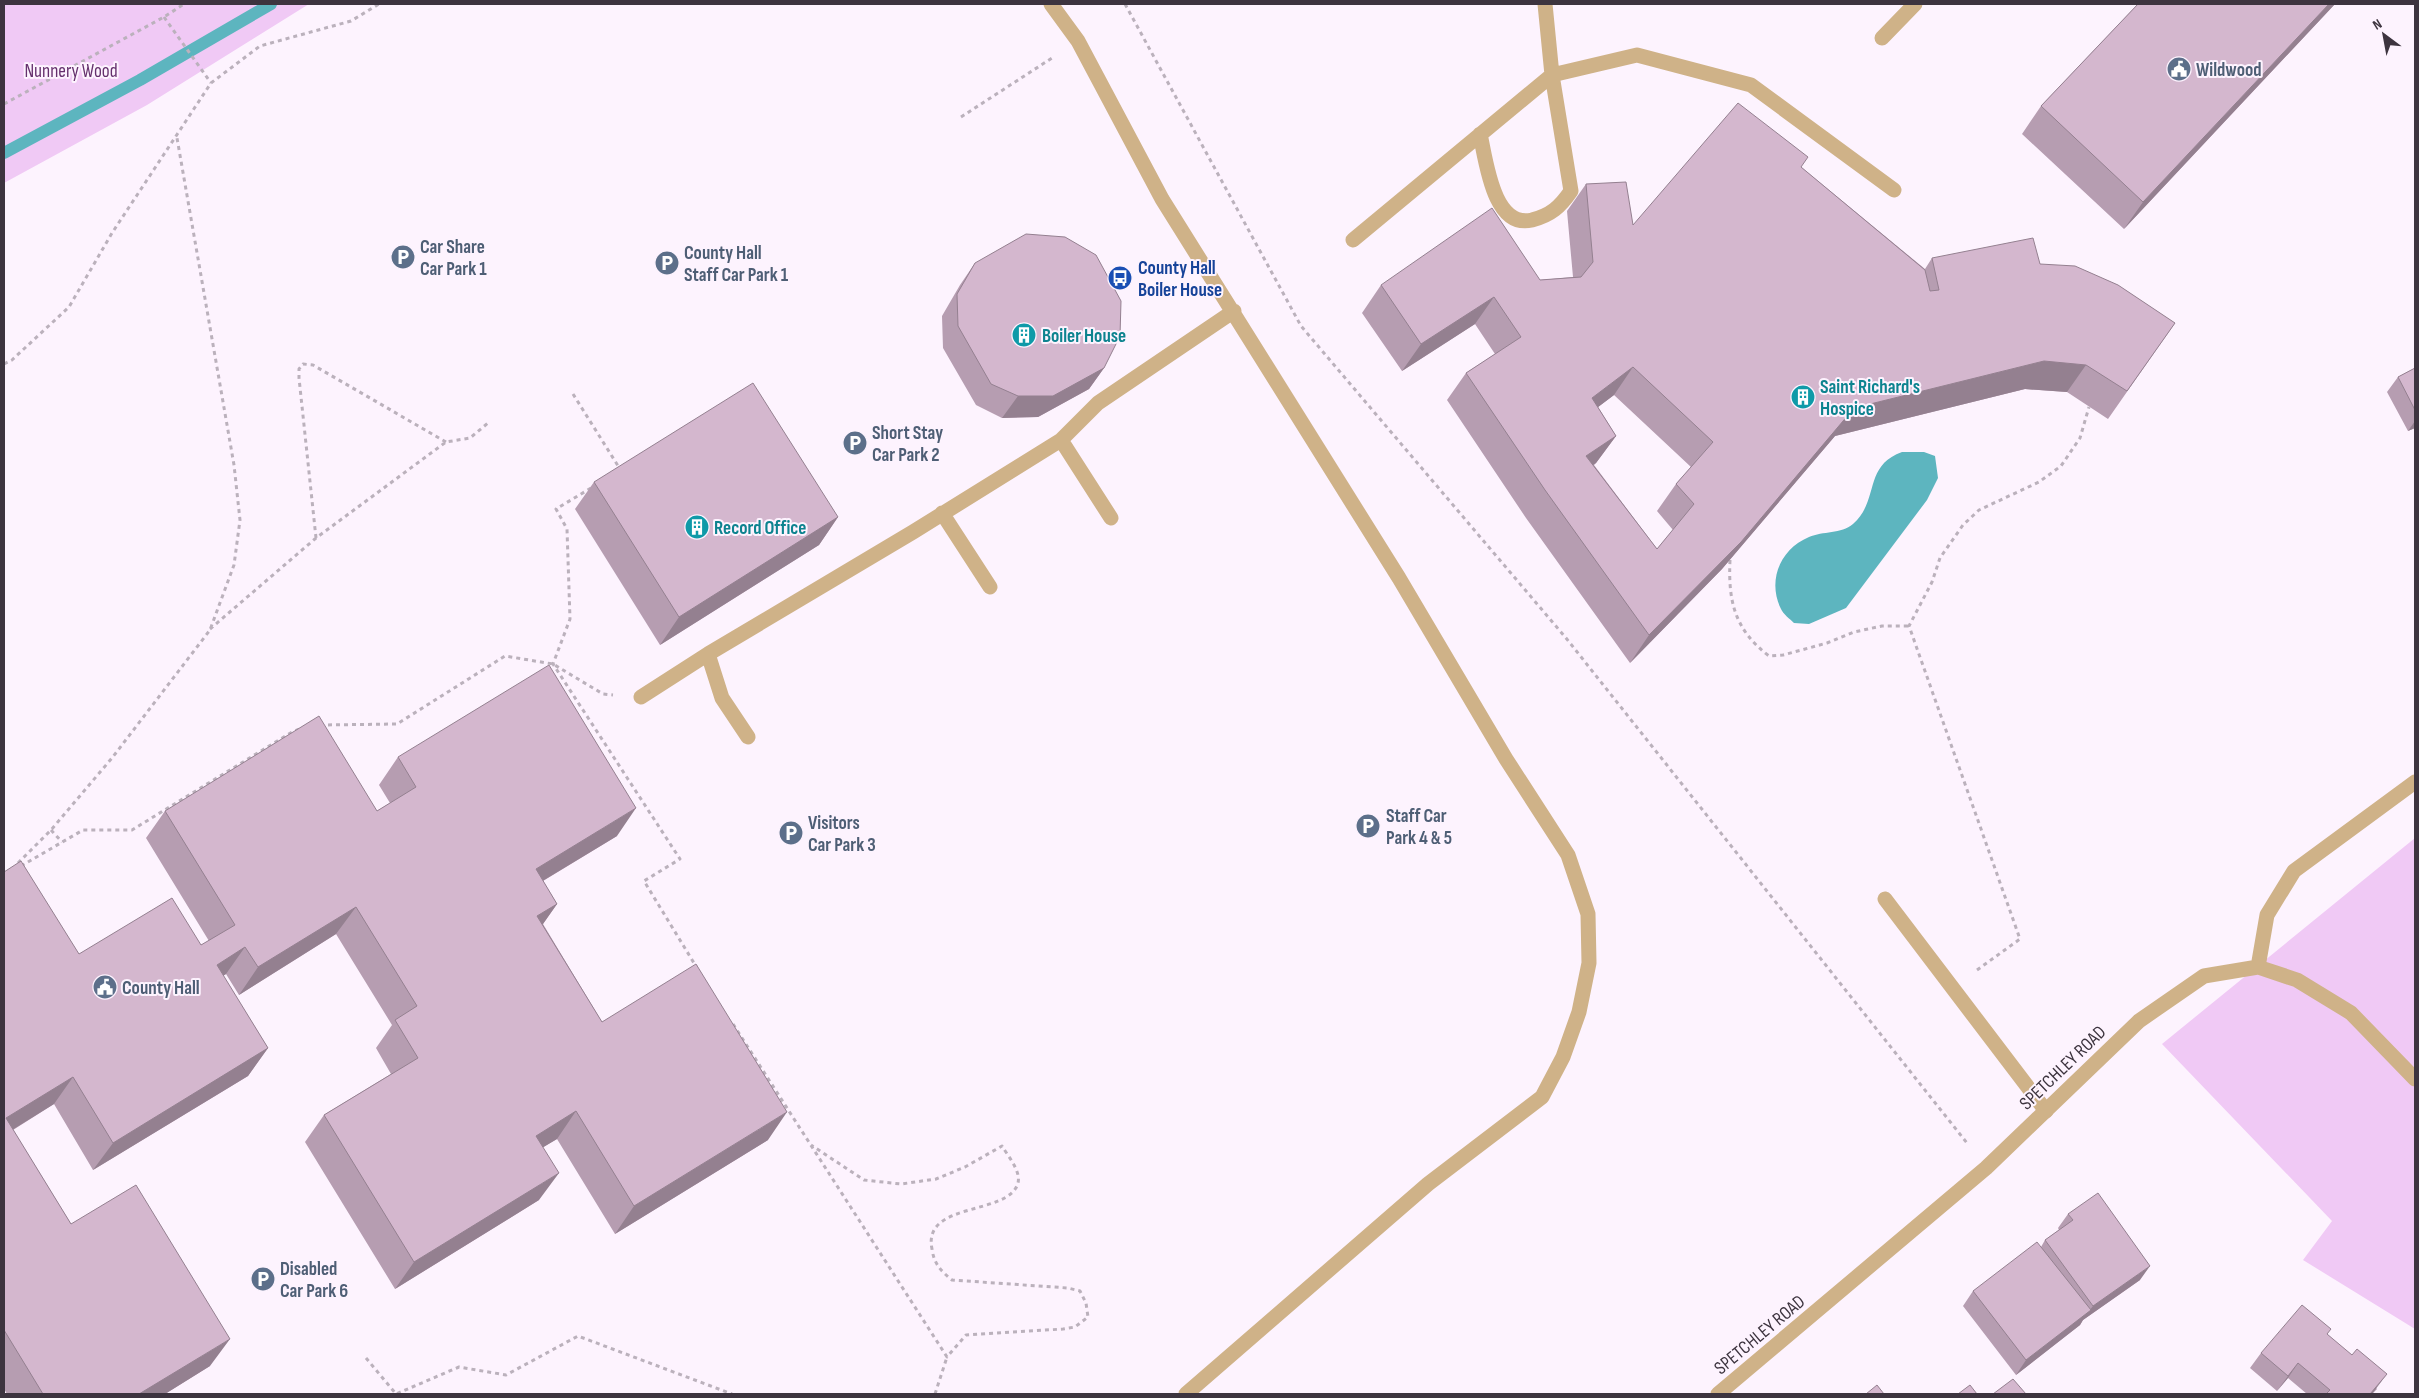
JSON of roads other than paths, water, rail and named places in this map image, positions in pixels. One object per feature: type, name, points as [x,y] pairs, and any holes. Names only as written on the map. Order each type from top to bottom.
[{"type":"street","points":[[1051,4],[1078,42],[1162,199],[1234,311],[1399,578],[1506,759],[1568,855],[1588,914],[1589,963],[1579,1012],[1563,1057],[1542,1097],[1428,1184],[1186,1394]]},
{"type":"street","points":[[1480,134],[1496,200],[1509,216],[1527,221],[1549,216],[1563,203],[1571,191],[1552,75],[1545,4]]},
{"type":"street","points":[[1882,38],[1915,4]]},
{"type":"street","points":[[1354,240],[1552,75],[1637,55],[1751,85],[1894,190]]},
{"type":"street","points":[[641,697],[708,654],[913,532],[1061,440],[1098,403],[1234,311]]},
{"type":"street","points":[[1061,440],[1111,518]]},
{"type":"street","points":[[942,513],[990,587]]},
{"type":"street","points":[[708,654],[722,698],[748,737]]},
{"type":"street","points":[[2415,782],[2294,871],[2267,915],[2258,967],[2297,980],[2351,1013],[2415,1079]]},
{"type":"street","points":[[1885,899],[2046,1111]]},
{"type":"street","name":"SPETCHLEY ROAD","points":[[1718,1394],[1986,1168],[2139,1022],[2204,976],[2258,967]]},
{"type":"water","points":[[1902,452],[1924,452],[1935,456],[1938,478],[1927,500],[1846,608],[1809,624],[1794,623],[1782,611],[1775,588],[1779,567],[1784,558],[1790,549],[1809,537],[1837,531],[1853,524],[1867,505],[1876,475],[1882,466],[1890,458]]},
{"type":"waterway","points":[[4,153],[140,80],[271,4]]},
{"type":"place","name":"Wildwood","points":[[2179,69]]},
{"type":"place","name":"Car Share Car Park 1","points":[[403,257]]},
{"type":"place","name":"County Hall Staff Car Park 1","points":[[667,263]]},
{"type":"place","name":"County Hall Boiler House","points":[[1120,278]]},
{"type":"place","name":"Boiler House","points":[[1024,335]]},
{"type":"place","name":"Saint Richard's Hospice","points":[[1803,397]]},
{"type":"place","name":"Short Stay Car Park 2","points":[[855,443]]},
{"type":"place","name":"Record Office","points":[[697,527]]},
{"type":"place","name":"Staff Car Park 4 & 5","points":[[1368,826]]},
{"type":"place","name":"Visitors Car Park 3","points":[[791,833]]},
{"type":"place","name":"County Hall","points":[[105,987]]},
{"type":"place","name":"Disabled Car Park 6","points":[[263,1279]]},
{"type":"park label","name":"Nunnery Wood","points":[[71,70]]}]
